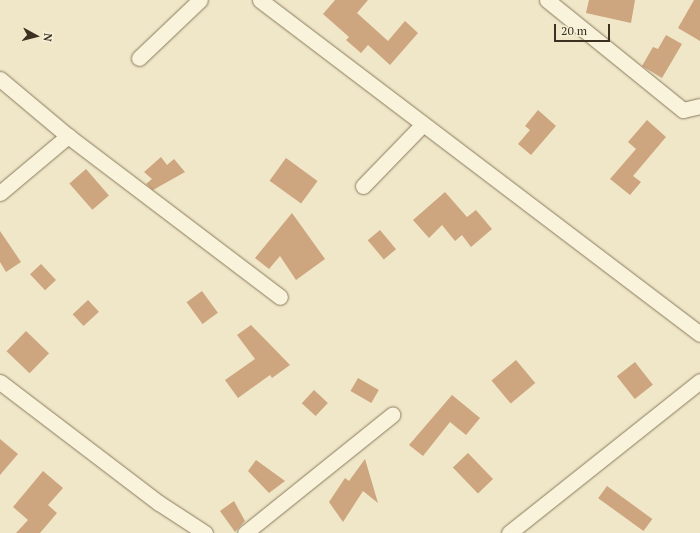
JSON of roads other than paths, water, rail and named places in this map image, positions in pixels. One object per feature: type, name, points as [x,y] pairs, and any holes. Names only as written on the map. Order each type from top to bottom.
[{"type":"street","points":[[139,58],[200,0]]},
{"type":"street","points":[[260,0],[699,332]]},
{"type":"street","points":[[547,0],[683,110],[700,106]]},
{"type":"street","points":[[0,79],[68,136],[280,297]]},
{"type":"street","points":[[363,186],[423,124]]},
{"type":"street","points":[[0,194],[68,136]]},
{"type":"street","points":[[509,533],[700,381]]},
{"type":"street","points":[[0,382],[159,503],[205,533]]},
{"type":"street","points":[[245,533],[392,415]]}]
